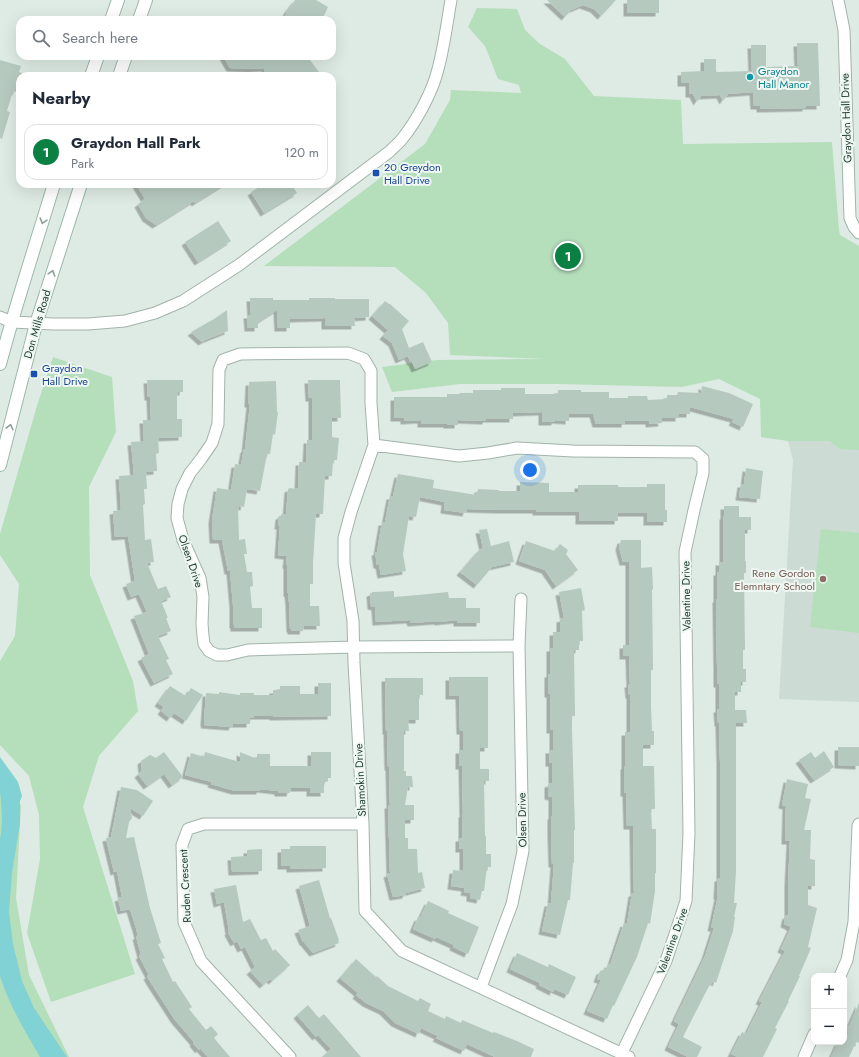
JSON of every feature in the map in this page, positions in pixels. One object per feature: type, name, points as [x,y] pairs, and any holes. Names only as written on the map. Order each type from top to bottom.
[{"type":"main road","points":[[112,16],[118,0]]},
{"type":"main road","points":[[140,16],[146,0]]},
{"type":"main road","points":[[92,72],[97,60]]},
{"type":"main road","points":[[120,72],[125,60]]},
{"type":"main road","points":[[0,364],[17,300],[53,188]]},
{"type":"main road","name":"Don Mills Road","points":[[0,465],[36,324],[80,188]]},
{"type":"street","points":[[0,317],[12,322],[36,324],[88,324],[125,321],[155,313],[183,301],[239,265],[389,152],[401,140],[408,131],[430,92],[438,70],[451,0]]},
{"type":"street","name":"Graydon Hall Drive","points":[[838,0],[844,30],[850,218],[854,227],[859,232]]},
{"type":"street","points":[[0,327],[12,322]]},
{"type":"street","name":"Olsen Drive","points":[[364,359],[348,353],[240,354],[223,360],[219,370],[218,424],[212,443],[190,473],[182,489],[178,504],[177,518],[183,540],[200,578],[203,597],[202,624],[204,644],[209,651],[217,655],[227,655],[248,650],[520,646]]},
{"type":"street","name":"Shamokin Drive","points":[[364,359],[371,372],[371,403],[374,445],[351,512],[344,538],[344,563],[353,620],[363,824],[365,911],[402,951],[481,987],[623,1056]]},
{"type":"street","name":"Valentine Drive","points":[[374,445],[459,456],[517,448],[573,452],[695,452],[703,460],[703,473],[685,552],[689,833],[686,901],[666,961],[623,1056]]},
{"type":"street","name":"Olsen Drive","points":[[481,987],[512,904],[523,851],[520,646],[521,599]]},
{"type":"street","name":"Ruden Crescent","points":[[290,1057],[201,961],[184,922],[182,845],[188,829],[204,824],[363,824]]},
{"type":"street","points":[[841,973],[847,960],[854,922],[859,824]]},
{"type":"street","points":[[804,1057],[811,1041]]},
{"type":"shaded area","name":"Rene Gordon Elemntary School","points":[[788,441],[859,441],[859,702],[779,699],[793,460]]},
{"type":"green space","points":[[477,8],[517,9],[525,30],[540,44],[565,59],[594,96],[681,100],[683,144],[832,142],[840,235],[859,246],[859,450],[840,449],[830,441],[788,441],[761,437],[760,399],[719,379],[682,387],[559,384],[460,384],[392,392],[382,367],[437,360],[547,359],[450,355],[448,323],[426,293],[395,267],[264,266],[425,144],[450,100],[451,90],[521,93],[519,85],[498,79],[485,46],[468,27]]},
{"type":"green space","points":[[53,357],[112,377],[116,432],[89,487],[90,575],[133,681],[138,711],[99,756],[83,807],[135,974],[51,1002],[27,933],[40,859],[39,815],[29,776],[0,745],[0,661],[15,636],[19,584],[0,555],[0,534],[36,409]]},
{"type":"green space","points":[[821,529],[859,533],[859,633],[810,627]]},
{"type":"green space","points":[[0,791],[21,805],[16,898],[29,975],[69,1057],[0,1057]]},
{"type":"water","points":[[0,757],[18,782],[22,796],[20,801],[20,823],[12,873],[9,912],[13,944],[22,981],[34,1008],[67,1057],[40,1057],[13,1008],[0,976],[0,839],[2,816]]},
{"type":"building","points":[[295,0],[316,0],[328,7],[324,16],[285,16]]},
{"type":"building","points":[[547,0],[616,0],[601,16],[594,9],[583,5],[571,10],[565,17]]},
{"type":"building","points":[[627,0],[659,0],[659,13],[627,13]]},
{"type":"building","name":"Graydon Hall Manor","points":[[797,43],[818,43],[820,106],[806,106],[806,108],[760,109],[760,106],[754,106],[753,92],[728,94],[723,101],[720,95],[701,96],[697,102],[693,94],[689,94],[689,83],[681,83],[681,72],[704,71],[704,59],[716,59],[717,72],[752,71],[751,45],[766,45],[766,67],[798,66]]},
{"type":"building","points":[[0,60],[21,66],[19,72],[16,72],[16,92],[13,91],[7,111],[10,112],[2,139],[0,138]]},
{"type":"building","points":[[225,60],[310,60],[319,72],[264,72],[265,68],[230,68]]},
{"type":"building","points":[[138,188],[219,188],[195,203],[194,201],[156,225],[146,218],[138,204],[145,199]]},
{"type":"building","points":[[258,188],[294,188],[297,193],[264,213],[251,192]]},
{"type":"building","points":[[218,221],[231,241],[198,262],[185,242]]},
{"type":"building","points":[[250,298],[273,298],[273,300],[309,300],[309,298],[369,299],[369,317],[354,318],[355,326],[325,326],[325,318],[290,319],[290,328],[278,328],[277,310],[258,322],[258,328],[248,328],[247,315],[251,315]]},
{"type":"building","points":[[385,301],[409,321],[402,329],[409,348],[423,342],[432,362],[415,369],[408,356],[399,360],[392,343],[383,336],[388,330],[372,316]]},
{"type":"building","points":[[227,310],[228,331],[202,342],[191,332],[214,319]]},
{"type":"building","points":[[147,380],[183,380],[183,392],[178,392],[177,396],[177,419],[182,419],[182,437],[158,438],[159,453],[156,454],[157,471],[146,472],[147,489],[144,489],[145,504],[143,505],[145,540],[151,539],[154,562],[147,563],[158,589],[166,586],[171,597],[161,601],[168,618],[166,618],[171,631],[158,636],[169,659],[166,660],[173,674],[154,683],[141,658],[149,654],[134,616],[147,612],[139,594],[131,597],[126,584],[135,581],[128,536],[115,537],[113,511],[121,510],[119,476],[134,475],[131,442],[144,441],[143,420],[151,420],[150,397],[148,397]]},
{"type":"building","points":[[308,380],[340,380],[341,418],[332,418],[332,437],[339,438],[337,460],[333,460],[332,476],[325,476],[323,514],[316,514],[313,584],[310,584],[310,606],[319,606],[320,626],[304,626],[303,631],[291,631],[287,593],[287,556],[278,555],[280,526],[278,526],[279,516],[281,516],[281,514],[286,515],[288,489],[298,489],[299,462],[306,462],[307,440],[312,440],[312,398],[309,398]]},
{"type":"building","points":[[276,381],[278,412],[275,435],[273,434],[270,454],[267,454],[260,491],[247,489],[244,507],[238,506],[239,540],[245,539],[247,554],[244,554],[247,572],[252,572],[253,586],[250,587],[252,608],[262,608],[262,628],[234,628],[230,571],[228,571],[222,540],[213,540],[212,520],[217,488],[231,490],[235,464],[241,465],[245,449],[250,404],[248,404],[249,382]]},
{"type":"building","points":[[702,386],[729,393],[753,404],[743,427],[732,422],[734,419],[690,407],[690,414],[679,414],[679,418],[661,418],[662,423],[649,424],[649,421],[625,421],[625,424],[596,424],[593,414],[569,414],[569,421],[555,420],[555,422],[542,422],[542,412],[513,413],[513,419],[486,419],[486,421],[458,420],[458,425],[421,424],[421,420],[404,421],[404,418],[394,418],[394,397],[447,397],[447,394],[473,393],[473,390],[525,388],[525,394],[558,394],[558,390],[581,390],[581,392],[609,392],[609,398],[647,396],[648,400],[667,399],[667,395],[677,395],[678,392],[701,393]]},
{"type":"building","points":[[746,468],[763,471],[760,499],[739,497],[741,484],[744,484]]},
{"type":"building","points":[[398,474],[434,480],[433,488],[476,495],[478,489],[520,491],[520,482],[549,483],[549,492],[578,492],[578,485],[647,487],[647,484],[665,484],[665,510],[667,510],[667,522],[647,522],[647,513],[618,513],[618,521],[579,521],[579,512],[467,509],[466,513],[444,510],[445,502],[420,497],[416,517],[409,516],[403,554],[406,571],[381,575],[379,565],[377,565],[375,552],[377,552],[382,522],[385,522],[390,496],[393,496]]},
{"type":"building","points":[[724,506],[739,506],[739,517],[751,517],[751,530],[745,530],[745,650],[743,650],[743,669],[746,669],[746,682],[741,682],[741,692],[735,692],[735,710],[746,710],[747,723],[736,723],[736,872],[734,903],[737,903],[733,931],[716,983],[713,981],[709,986],[683,1037],[702,1047],[697,1057],[688,1057],[668,1047],[679,1024],[674,1021],[705,956],[714,928],[711,928],[718,896],[718,878],[720,878],[720,761],[717,709],[719,709],[719,684],[717,684],[716,599],[717,572],[719,572],[719,562],[723,562]]},
{"type":"building","points":[[487,529],[491,546],[509,541],[514,562],[492,567],[477,585],[460,572],[479,550],[483,548],[479,530]]},
{"type":"building","points":[[621,540],[641,540],[641,568],[652,567],[653,670],[651,670],[651,706],[654,745],[643,745],[643,766],[654,766],[655,809],[651,809],[652,829],[656,829],[656,873],[650,924],[648,923],[637,957],[607,1019],[587,1011],[601,980],[597,979],[600,971],[606,969],[608,964],[610,965],[624,923],[627,924],[632,893],[634,893],[633,826],[627,826],[626,793],[624,793],[625,732],[630,732],[630,695],[628,684],[630,684],[629,656],[623,656],[623,645],[629,645],[629,562],[623,562],[619,547]]},
{"type":"building","points":[[526,541],[555,551],[560,544],[568,550],[566,554],[578,570],[556,586],[545,570],[519,561]]},
{"type":"building","points":[[581,588],[585,610],[582,611],[583,641],[579,641],[579,650],[574,650],[575,716],[572,716],[575,830],[574,863],[570,900],[568,900],[560,935],[542,931],[548,903],[551,903],[554,864],[552,864],[551,832],[552,797],[548,796],[548,784],[552,783],[552,763],[549,763],[549,750],[553,750],[553,730],[550,730],[550,694],[548,694],[548,674],[550,674],[550,648],[553,648],[553,632],[560,632],[560,619],[564,618],[559,592]]},
{"type":"building","points":[[394,591],[394,597],[448,592],[449,598],[466,598],[466,608],[480,608],[480,623],[457,623],[457,620],[411,623],[410,620],[376,622],[375,607],[371,606],[370,593]]},
{"type":"building","points":[[449,677],[488,677],[488,748],[480,748],[480,769],[489,769],[489,781],[484,781],[485,836],[486,854],[491,854],[491,867],[487,867],[484,891],[482,891],[480,900],[470,898],[470,893],[464,892],[465,888],[451,886],[453,870],[463,871],[463,849],[459,849],[459,838],[462,838],[463,814],[462,766],[459,766],[459,750],[463,750],[463,731],[460,731],[459,696],[449,696]]},
{"type":"building","points":[[385,678],[423,678],[423,695],[419,695],[419,720],[408,720],[409,731],[404,731],[404,771],[406,771],[406,776],[412,776],[413,787],[408,787],[405,805],[414,805],[414,820],[405,820],[405,838],[408,838],[408,849],[417,849],[418,873],[422,872],[425,888],[406,893],[406,895],[393,897],[387,874],[390,873],[388,805],[390,805]]},
{"type":"building","points":[[318,683],[331,683],[331,716],[253,716],[254,718],[250,718],[250,724],[233,724],[232,727],[204,725],[206,693],[219,694],[219,692],[240,695],[240,693],[254,693],[254,695],[273,695],[273,690],[280,690],[280,686],[300,686],[300,694],[318,694]]},
{"type":"building","points":[[170,686],[186,696],[191,688],[203,695],[186,721],[174,713],[170,718],[161,711],[164,707],[158,703]]},
{"type":"building","points":[[838,747],[859,747],[859,766],[838,765]]},
{"type":"building","points":[[824,751],[834,767],[814,780],[799,760],[811,752],[815,758]]},
{"type":"building","points":[[164,752],[183,777],[172,785],[164,774],[147,786],[138,774],[142,771],[141,761],[150,755],[156,758]]},
{"type":"building","points":[[205,752],[240,762],[240,752],[257,759],[257,754],[270,754],[270,766],[311,766],[311,752],[331,752],[331,778],[328,778],[328,781],[324,781],[324,793],[310,793],[310,788],[291,788],[290,793],[278,793],[278,791],[260,789],[260,791],[235,791],[211,784],[212,782],[185,775],[191,753],[204,757]]},
{"type":"building","points":[[787,779],[808,784],[805,798],[811,799],[804,830],[811,830],[810,859],[815,860],[815,886],[808,886],[808,905],[817,908],[808,947],[811,948],[789,1001],[775,1028],[777,1029],[763,1057],[738,1057],[731,1054],[742,1032],[746,1034],[762,1002],[759,1001],[785,951],[781,949],[791,927],[784,924],[786,915],[788,916],[790,841],[785,841],[786,806],[782,805]]},
{"type":"building","points":[[121,787],[137,790],[153,801],[143,816],[130,808],[132,818],[129,822],[126,838],[134,837],[150,908],[161,943],[158,944],[165,958],[162,959],[173,982],[175,981],[192,1007],[189,1009],[206,1030],[211,1026],[218,1034],[214,1038],[230,1057],[208,1057],[200,1048],[199,1050],[175,1020],[147,976],[149,975],[139,956],[141,955],[136,936],[138,936],[130,909],[121,911],[118,898],[122,897],[117,871],[114,872],[106,839],[111,837]]},
{"type":"building","points":[[290,846],[326,846],[326,868],[290,869],[290,866],[281,866],[281,849],[290,849]]},
{"type":"building","points":[[262,849],[262,871],[232,872],[231,857],[247,856],[247,850]]},
{"type":"building","points":[[319,880],[339,943],[313,953],[303,942],[298,930],[310,926],[299,886]]},
{"type":"building","points":[[236,885],[243,922],[250,919],[261,940],[266,938],[273,951],[275,949],[290,965],[272,981],[270,979],[263,985],[250,971],[255,967],[245,947],[241,949],[237,941],[234,943],[228,932],[224,902],[217,904],[214,889]]},
{"type":"building","points":[[428,901],[449,911],[448,913],[479,927],[468,954],[453,947],[454,945],[436,937],[435,939],[413,929],[418,917],[420,918]]},
{"type":"building","points":[[517,953],[548,967],[549,964],[576,977],[568,995],[554,989],[553,992],[539,985],[540,983],[510,969]]},
{"type":"building","points":[[356,959],[388,986],[418,1001],[420,998],[431,1004],[428,1011],[445,1019],[446,1016],[461,1023],[462,1020],[517,1041],[534,1049],[531,1057],[495,1057],[467,1044],[464,1051],[436,1038],[438,1036],[421,1028],[419,1034],[395,1023],[383,1011],[366,1003],[356,995],[358,993],[340,978]]},
{"type":"building","points":[[859,1003],[859,1043],[856,1042],[849,1057],[831,1057],[837,1045],[847,1045],[847,1025],[849,1026]]},
{"type":"building","points":[[308,1005],[319,1018],[324,1014],[361,1057],[322,1057],[331,1049],[318,1035],[316,1037],[297,1015]]},
{"type":"place","name":"Graydon Hall Manor","points":[[750,77]]},
{"type":"place","name":"20 Greydon Hall Drive","points":[[376,173]]},
{"type":"place","name":"Graydon Hall Park","points":[[568,256]]},
{"type":"place","name":"Graydon Hall Drive","points":[[34,374]]},
{"type":"place","name":"Rene Gordon Elemntary School","points":[[823,579]]}]
